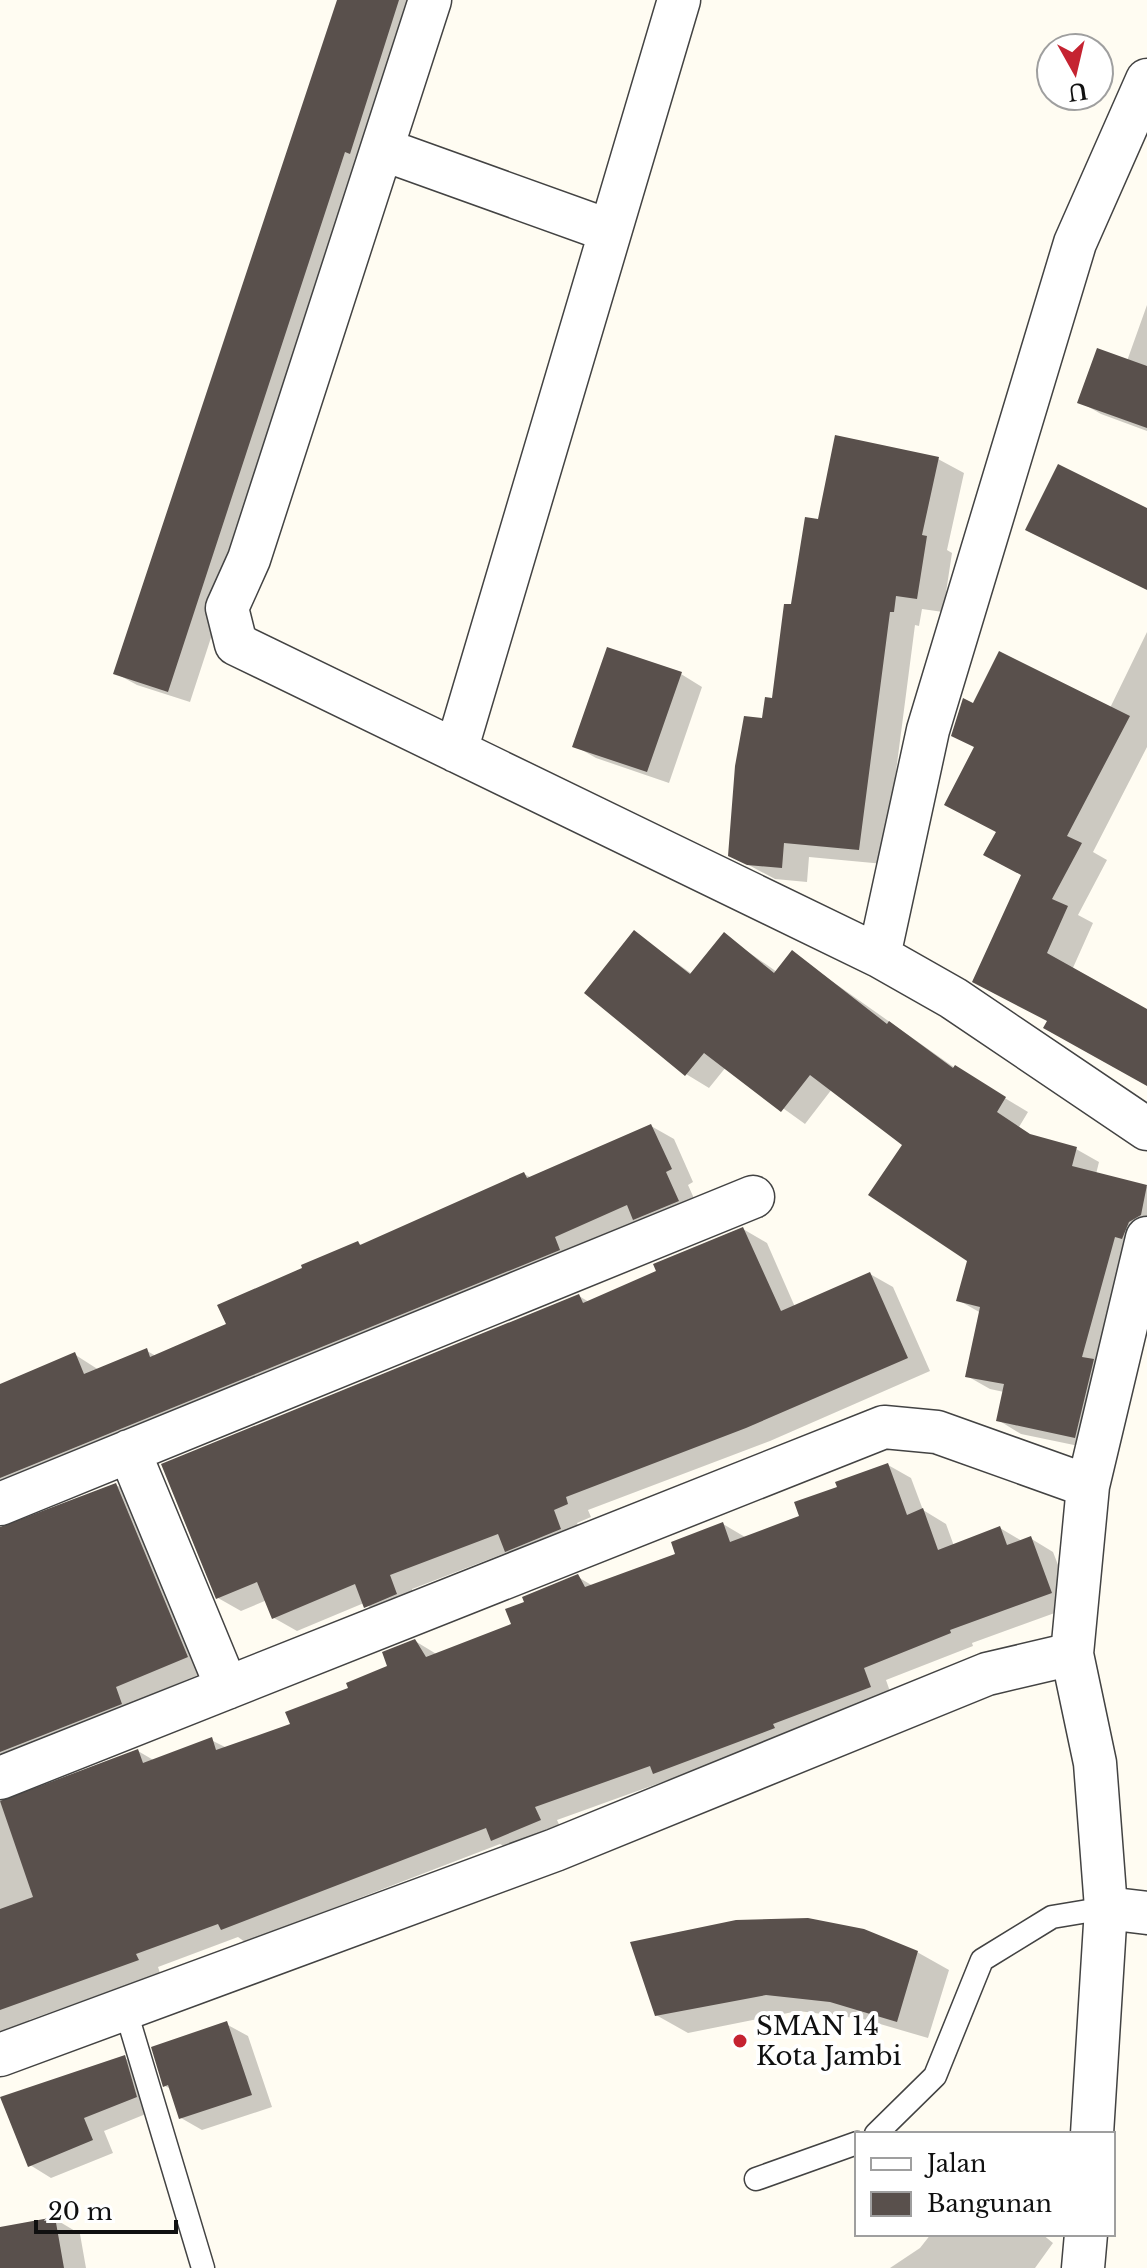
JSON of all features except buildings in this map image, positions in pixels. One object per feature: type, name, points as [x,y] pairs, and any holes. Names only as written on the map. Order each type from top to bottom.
[{"type":"street","points":[[430,0],[249,559],[227,608],[236,644],[879,956],[953,998],[1147,1129]]},
{"type":"street","points":[[456,751],[679,0]]},
{"type":"street","points":[[879,956],[928,730],[1075,243],[1147,80]]},
{"type":"street","points":[[382,149],[610,231]]},
{"type":"street","points":[[0,1504],[753,1197]]},
{"type":"street","points":[[1092,2132],[1106,1908],[1095,1763],[1072,1654],[1088,1486],[1147,1238]]},
{"type":"street","points":[[0,1778],[884,1427],[937,1432],[1088,1486]]},
{"type":"street","points":[[129,1451],[227,1688]]},
{"type":"street","points":[[0,2055],[555,1850],[987,1674],[1072,1654]]},
{"type":"street","points":[[1106,1908],[1147,1913]]},
{"type":"street","points":[[1083,2268],[1086,2236]]},
{"type":"lane","points":[[878,2132],[935,2076],[982,1960],[1052,1917],[1106,1908]]},
{"type":"lane","points":[[125,2008],[203,2268]]},
{"type":"lane","points":[[756,2179],[855,2144]]},
{"type":"place","name":"SMAN 14 Kota Jambi","points":[[740,2041]]}]
